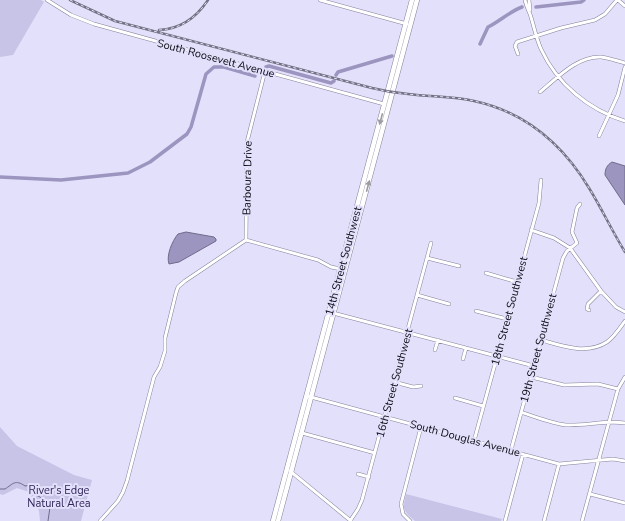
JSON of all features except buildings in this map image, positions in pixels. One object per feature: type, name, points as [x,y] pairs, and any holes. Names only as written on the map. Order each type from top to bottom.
[{"type":"main road","name":"14th Street Southwest","points":[[278,521],[289,470],[408,24],[412,0]]},
{"type":"main road","name":"14th Street Southwest","points":[[408,24],[418,0]]},
{"type":"main road","name":"14th Street Southwest","points":[[273,521],[302,433],[309,397]]},
{"type":"street","name":"South Roosevelt Avenue","points":[[46,0],[70,15],[94,24],[387,104]]},
{"type":"street","points":[[320,0],[408,24]]},
{"type":"street","points":[[525,0],[544,55],[559,77],[584,101],[609,115],[625,121]]},
{"type":"street","points":[[529,0],[530,14]]},
{"type":"street","points":[[518,54],[515,44],[520,41],[536,35],[595,20],[605,14],[617,0],[625,6]]},
{"type":"street","points":[[540,92],[573,65],[588,59],[603,58],[625,63]]},
{"type":"street","points":[[599,136],[618,95],[625,68]]},
{"type":"street","name":"Barboura Drive","points":[[246,240],[247,142],[265,71]]},
{"type":"street","name":"18th Street Southwest","points":[[474,441],[530,230],[539,203],[541,180]]},
{"type":"street","name":"19th Street Southwest","points":[[511,450],[563,258],[570,248],[577,243],[572,232],[577,208],[580,204]]},
{"type":"street","points":[[530,230],[554,238],[570,248],[601,291],[616,307],[625,312]]},
{"type":"street","points":[[100,521],[118,501],[127,481],[154,377],[160,367],[165,351],[165,338],[178,287],[185,280],[246,240],[318,260],[343,270]]},
{"type":"street","name":"16th Street Southwest","points":[[350,521],[361,504],[369,477],[431,243]]},
{"type":"street","points":[[427,258],[459,266]]},
{"type":"street","points":[[486,273],[517,282]]},
{"type":"street","points":[[588,310],[588,304],[601,291]]},
{"type":"street","points":[[417,295],[449,304]]},
{"type":"street","points":[[476,311],[507,319]]},
{"type":"street","points":[[332,312],[534,366]]},
{"type":"street","points":[[541,340],[569,348],[594,347],[609,340],[625,321]]},
{"type":"street","points":[[435,350],[438,340]]},
{"type":"street","points":[[463,359],[466,348]]},
{"type":"street","points":[[531,376],[564,385],[598,384],[618,390]]},
{"type":"street","points":[[582,521],[618,390],[625,377]]},
{"type":"street","points":[[394,382],[413,387],[421,386]]},
{"type":"street","name":"South Douglas Avenue","points":[[309,397],[559,464],[614,459],[625,461]]},
{"type":"street","points":[[454,398],[483,406]]},
{"type":"street","points":[[521,412],[565,425],[609,421],[625,423]]},
{"type":"street","points":[[410,521],[403,514],[401,504],[421,427]]},
{"type":"street","points":[[302,433],[375,453]]},
{"type":"street","points":[[505,521],[523,454]]},
{"type":"street","points":[[544,521],[559,464]]},
{"type":"street","points":[[289,470],[350,521]]},
{"type":"street","points":[[358,474],[369,477]]},
{"type":"street","points":[[590,494],[625,504]]},
{"type":"green space","points":[[0,0],[41,0],[44,2],[13,55],[0,57]]},
{"type":"green space","name":"River's Edge Natural Area","points":[[0,427],[17,446],[74,475],[92,480],[81,521],[40,521],[39,511],[29,492],[17,488],[3,495],[0,494]]},
{"type":"green space","points":[[406,494],[502,519],[501,521],[415,521],[404,509]]},
{"type":"shaded area","points":[[612,162],[625,166],[625,205],[605,175],[607,167]]},
{"type":"shaded area","points":[[186,232],[214,237],[216,241],[179,262],[169,264],[168,257],[174,241],[178,234]]},
{"type":"waterway","points":[[536,7],[581,2],[584,0]]},
{"type":"waterway","points":[[480,44],[488,27],[522,7]]},
{"type":"waterway","points":[[336,75],[338,72],[392,56]]},
{"type":"waterway","points":[[266,67],[269,66],[331,83],[334,81]]},
{"type":"waterway","points":[[0,177],[61,180],[128,173],[150,162],[187,134],[191,127],[206,74],[214,67],[224,67],[255,76]]},
{"type":"waterway","points":[[0,489],[5,489],[16,483],[25,486],[32,485],[34,494],[40,497],[50,507],[48,521]]},
{"type":"railway","points":[[70,0],[115,21],[372,88],[416,95],[466,99],[493,106],[510,113],[541,132],[555,144],[579,172],[625,252]]},
{"type":"railway","points":[[159,30],[181,25],[193,17],[208,0]]}]
